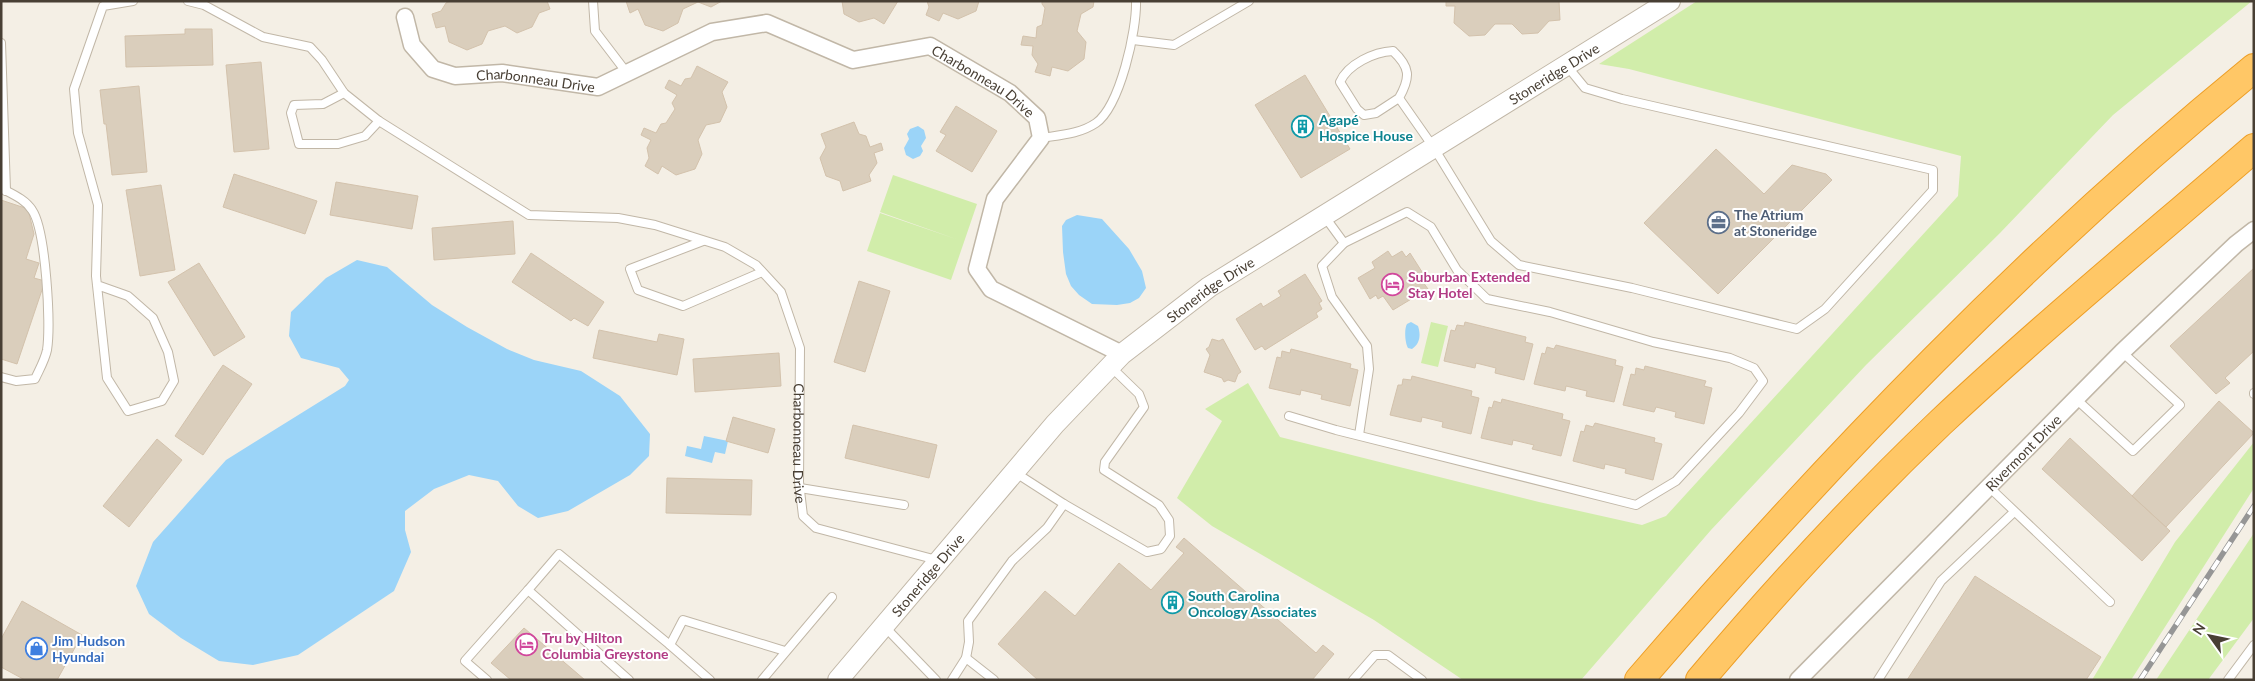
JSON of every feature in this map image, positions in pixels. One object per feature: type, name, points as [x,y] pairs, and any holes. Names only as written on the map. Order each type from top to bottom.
[{"type":"highway","points":[[1639,680],[1704,604],[1819,478],[1953,342],[2096,204],[2189,121],[2254,68]]},
{"type":"highway","points":[[1700,680],[1811,553],[1939,424],[2254,148]]},
{"type":"street","name":"Stoneridge Drive","points":[[838,680],[1055,424],[1116,360],[1209,287],[1670,1]]},
{"type":"street","name":"Charbonneau Drive","points":[[405,17],[412,45],[433,69],[455,76],[502,73],[598,87],[712,32],[767,23],[853,60],[930,46],[1010,93],[1036,118],[1041,138],[995,199],[977,269],[991,290],[1116,360]]},
{"type":"street","name":"Rivermont Drive","points":[[1798,680],[2122,352],[2236,244],[2254,230]]},
{"type":"lane","points":[[97,285],[128,296],[153,318],[168,352],[174,381],[162,401],[128,411],[107,378],[97,285],[98,205],[78,133],[74,88],[103,6],[133,1]]},
{"type":"lane","name":"Charbonneau Drive","points":[[188,1],[204,5],[263,38],[310,47],[322,60],[344,93],[379,121],[529,215],[618,218],[655,225],[725,247],[756,266],[781,292],[800,348],[800,488],[803,516],[816,528],[939,561]]},
{"type":"lane","points":[[593,1],[595,31],[626,73]]},
{"type":"lane","points":[[1041,138],[1086,130],[1098,122],[1109,109],[1116,94],[1133,40],[1137,16],[1136,1]]},
{"type":"lane","points":[[1133,40],[1174,45],[1248,1]]},
{"type":"lane","points":[[1,43],[3,189],[24,201],[34,211],[41,236],[48,289],[47,351],[35,379],[16,381],[1,377]]},
{"type":"lane","points":[[1392,50],[1402,60],[1408,72],[1406,86],[1399,98],[1376,113],[1364,115],[1357,109],[1340,82],[1343,75],[1364,60],[1381,51],[1392,50]]},
{"type":"lane","points":[[1399,98],[1434,148],[1491,242],[1519,265],[1632,288],[1797,329],[1825,309],[1933,190],[1933,170],[1622,99],[1585,88],[1566,66]]},
{"type":"lane","points":[[344,93],[323,104],[294,105],[291,113],[299,144],[338,144],[365,136],[379,121]]},
{"type":"lane","points":[[1289,416],[1359,435],[1636,506],[1676,481],[1739,413],[1763,380],[1754,368],[1730,358],[1653,342],[1550,312],[1486,300],[1457,270],[1431,227],[1407,212],[1344,243],[1322,266],[1332,297],[1367,346],[1369,368],[1359,435]]},
{"type":"lane","points":[[1324,215],[1344,243]]},
{"type":"lane","points":[[703,241],[630,269],[638,290],[682,306],[762,272]]},
{"type":"lane","points":[[2076,399],[2133,451],[2180,405],[2122,352]]},
{"type":"lane","points":[[1014,472],[1064,504],[1147,552],[1161,550],[1170,536],[1169,520],[1159,506],[1104,470],[1105,462],[1144,407],[1140,394],[1116,360]]},
{"type":"lane","points":[[1989,487],[2110,602]]},
{"type":"lane","points":[[800,488],[904,505]]},
{"type":"lane","points":[[952,680],[966,658],[969,642],[968,621],[1012,561],[1047,528],[1064,504]]},
{"type":"lane","points":[[1878,680],[1942,581],[2014,512]]},
{"type":"lane","points":[[487,680],[466,661],[560,554],[710,680]]},
{"type":"lane","points":[[528,590],[629,680]]},
{"type":"lane","points":[[762,680],[832,597]]},
{"type":"lane","points":[[670,645],[683,620],[785,651]]},
{"type":"lane","points":[[884,626],[936,680]]},
{"type":"lane","points":[[2228,680],[2254,645]]},
{"type":"lane","points":[[1353,680],[1375,655],[1388,655],[1422,680]]},
{"type":"lane","points":[[966,658],[994,680]]},
{"type":"green space","points":[[1697,1],[2252,1],[2113,115],[2000,233],[1866,365],[1711,530],[1581,680],[1463,680],[1374,620],[1212,526],[1177,498],[1222,421],[1205,409],[1248,383],[1280,437],[1539,502],[1642,525],[1666,516],[1958,196],[1961,156],[1629,69],[1599,64]]},
{"type":"green space","points":[[893,175],[977,204],[951,280],[867,251],[880,213],[956,239],[880,212]]},
{"type":"green space","points":[[1431,322],[1448,326],[1438,367],[1421,363]]},
{"type":"green space","points":[[2254,442],[2254,488],[2131,680],[2092,680],[2175,542]]},
{"type":"green space","points":[[2254,533],[2254,618],[2208,680],[2156,680]]},
{"type":"water","points":[[918,126],[924,130],[926,138],[921,146],[923,151],[920,156],[913,159],[906,155],[904,148],[909,139],[907,134],[910,129]]},
{"type":"water","points":[[1077,215],[1102,219],[1129,249],[1142,271],[1146,288],[1139,298],[1130,303],[1117,305],[1092,304],[1079,295],[1071,286],[1066,274],[1062,226],[1066,220]]},
{"type":"water","points":[[357,260],[387,267],[432,305],[507,349],[534,360],[581,371],[620,396],[650,434],[649,456],[630,475],[568,511],[538,518],[518,506],[498,481],[469,475],[434,489],[405,511],[405,530],[411,552],[394,591],[298,655],[253,665],[219,661],[181,638],[149,614],[136,586],[153,542],[226,460],[345,386],[349,380],[339,368],[301,358],[289,336],[291,312],[326,278]]},
{"type":"water","points":[[1411,322],[1418,326],[1419,333],[1418,342],[1412,349],[1408,348],[1405,336],[1406,326]]},
{"type":"water","points":[[704,436],[728,441],[725,454],[715,452],[712,463],[685,456],[687,446],[701,449]]},
{"type":"building","points":[[450,1],[547,1],[550,9],[539,13],[532,27],[517,33],[505,26],[488,31],[482,44],[467,50],[449,42],[445,26],[436,28],[432,14],[441,11],[446,3]]},
{"type":"building","points":[[626,1],[722,1],[711,7],[698,2],[683,9],[678,23],[663,31],[645,25],[638,9],[630,13]]},
{"type":"building","points":[[842,1],[898,1],[884,24],[874,18],[859,22],[844,14]]},
{"type":"building","points":[[927,1],[979,1],[976,11],[958,19],[943,13],[939,21],[926,15],[929,7]]},
{"type":"building","points":[[1042,1],[1094,1],[1093,7],[1081,14],[1077,31],[1086,42],[1084,59],[1068,71],[1052,67],[1050,76],[1035,72],[1038,64],[1032,55],[1033,46],[1021,45],[1023,36],[1036,38],[1037,27],[1042,25],[1045,8]]},
{"type":"building","points":[[1446,1],[1559,1],[1560,20],[1549,21],[1538,33],[1522,34],[1512,24],[1495,24],[1485,35],[1469,36],[1454,23],[1455,6],[1446,6]]},
{"type":"building","points":[[185,29],[212,29],[213,65],[126,67],[125,36],[185,34]]},
{"type":"building","points":[[261,62],[269,149],[234,152],[226,65]]},
{"type":"building","points":[[697,66],[728,82],[722,92],[727,107],[720,122],[706,125],[698,140],[702,154],[695,169],[676,175],[662,166],[658,174],[645,166],[649,158],[647,148],[651,140],[641,135],[644,128],[656,133],[661,124],[666,123],[675,109],[672,103],[677,95],[665,88],[669,80],[681,86],[685,79],[691,78]]},
{"type":"building","name":"Agapé Hospice House","points":[[1305,75],[1350,149],[1301,178],[1255,105]]},
{"type":"building","points":[[139,86],[147,172],[112,175],[100,90]]},
{"type":"building","points":[[956,106],[997,131],[972,172],[936,151],[946,135],[940,132]]},
{"type":"building","points":[[854,122],[859,134],[866,136],[870,147],[881,143],[883,150],[874,153],[877,163],[869,175],[871,181],[843,191],[840,181],[826,176],[820,158],[826,147],[821,134]]},
{"type":"building","name":"The Atrium at Stoneridge","points":[[1716,149],[1764,194],[1792,165],[1826,174],[1832,180],[1718,294],[1644,223]]},
{"type":"building","points":[[234,174],[317,201],[305,234],[223,207]]},
{"type":"building","points":[[336,182],[418,196],[412,229],[330,215]]},
{"type":"building","points":[[161,185],[175,270],[140,276],[126,190]]},
{"type":"building","points":[[1,200],[28,209],[34,234],[26,259],[39,263],[34,278],[45,281],[17,364],[1,359]]},
{"type":"building","points":[[513,221],[515,254],[434,260],[432,228]]},
{"type":"building","name":"Suburban Extended Stay Hotel","points":[[1388,251],[1392,257],[1402,251],[1406,257],[1410,253],[1424,275],[1420,278],[1428,289],[1393,310],[1383,296],[1378,299],[1376,295],[1370,299],[1358,278],[1375,268],[1372,262]]},
{"type":"building","points":[[531,253],[604,302],[588,326],[574,318],[571,321],[512,282]]},
{"type":"building","points":[[199,263],[245,337],[214,356],[168,282]]},
{"type":"building","points":[[2254,268],[2254,351],[2225,378],[2230,383],[2216,394],[2170,346]]},
{"type":"building","points":[[1305,274],[1322,301],[1319,303],[1322,309],[1316,313],[1318,317],[1265,350],[1262,346],[1255,350],[1236,319],[1261,303],[1263,307],[1281,296],[1278,291]]},
{"type":"building","points":[[859,281],[890,291],[865,372],[834,362]]},
{"type":"building","points":[[1465,322],[1526,337],[1525,342],[1533,344],[1524,380],[1495,373],[1496,368],[1476,363],[1475,368],[1444,361],[1451,330],[1455,331],[1457,325],[1464,326]]},
{"type":"building","points":[[599,330],[657,342],[659,334],[684,339],[677,375],[593,358]]},
{"type":"building","points":[[1212,339],[1219,341],[1223,339],[1241,372],[1238,374],[1235,382],[1228,380],[1224,382],[1222,378],[1204,372],[1210,355],[1206,349],[1209,347]]},
{"type":"building","points":[[1556,345],[1616,360],[1615,365],[1623,367],[1614,402],[1586,396],[1587,391],[1566,386],[1565,391],[1534,384],[1542,353],[1545,354],[1547,347],[1554,349]]},
{"type":"building","points":[[1291,349],[1351,364],[1350,368],[1358,370],[1350,406],[1321,399],[1322,395],[1301,390],[1300,395],[1269,388],[1277,357],[1281,358],[1282,351],[1290,353]]},
{"type":"building","points":[[779,353],[781,386],[695,392],[693,359]]},
{"type":"building","points":[[223,365],[252,384],[203,455],[175,436]]},
{"type":"building","points":[[1645,366],[1706,381],[1704,386],[1712,388],[1704,424],[1675,417],[1676,412],[1656,407],[1654,412],[1623,405],[1631,374],[1635,375],[1636,368],[1644,370]]},
{"type":"building","points":[[1412,376],[1472,391],[1471,396],[1479,398],[1471,434],[1442,427],[1443,422],[1422,417],[1421,422],[1390,415],[1398,385],[1402,385],[1403,379],[1411,380]]},
{"type":"building","points":[[1502,399],[1563,414],[1562,419],[1570,421],[1561,456],[1532,449],[1534,445],[1513,440],[1512,445],[1481,438],[1489,407],[1492,408],[1494,401],[1501,403]]},
{"type":"building","points":[[2219,401],[2254,433],[2166,527],[2132,496]]},
{"type":"building","points":[[733,417],[775,429],[768,453],[726,441]]},
{"type":"building","points":[[1595,423],[1655,438],[1654,442],[1662,444],[1653,480],[1625,473],[1626,469],[1605,464],[1604,469],[1573,461],[1581,431],[1584,432],[1586,425],[1593,427]]},
{"type":"building","points":[[853,425],[937,445],[929,478],[845,458]]},
{"type":"building","points":[[2070,438],[2170,531],[2142,561],[2042,469]]},
{"type":"building","points":[[157,439],[182,460],[129,527],[103,506]]},
{"type":"building","points":[[667,478],[752,480],[751,515],[666,513]]},
{"type":"building","name":"South Carolina Oncology Associates","points":[[1184,538],[1316,653],[1323,645],[1334,654],[1312,680],[1038,680],[998,644],[1045,591],[1075,616],[1119,563],[1151,590],[1184,553],[1176,547]]},
{"type":"building","points":[[1975,576],[2101,657],[2086,680],[1907,680]]},
{"type":"building","points":[[22,601],[82,635],[57,680],[25,680],[1,667],[1,639]]},
{"type":"building","name":"Tru by Hilton Columbia Greystone","points":[[524,628],[585,680],[511,680],[491,663]]},
{"type":"railway","points":[[2140,680],[2254,506]]},
{"type":"place","name":"Agapé Hospice House","points":[[1303,127]]},
{"type":"place","name":"The Atrium at Stoneridge","points":[[1718,222]]},
{"type":"place","name":"Suburban Extended Stay Hotel","points":[[1392,284]]},
{"type":"place","name":"South Carolina Oncology Associates","points":[[1172,603]]},
{"type":"place","name":"Tru by Hilton Columbia Greystone","points":[[526,645]]},
{"type":"place","name":"Jim Hudson Hyundai","points":[[36,648]]}]
